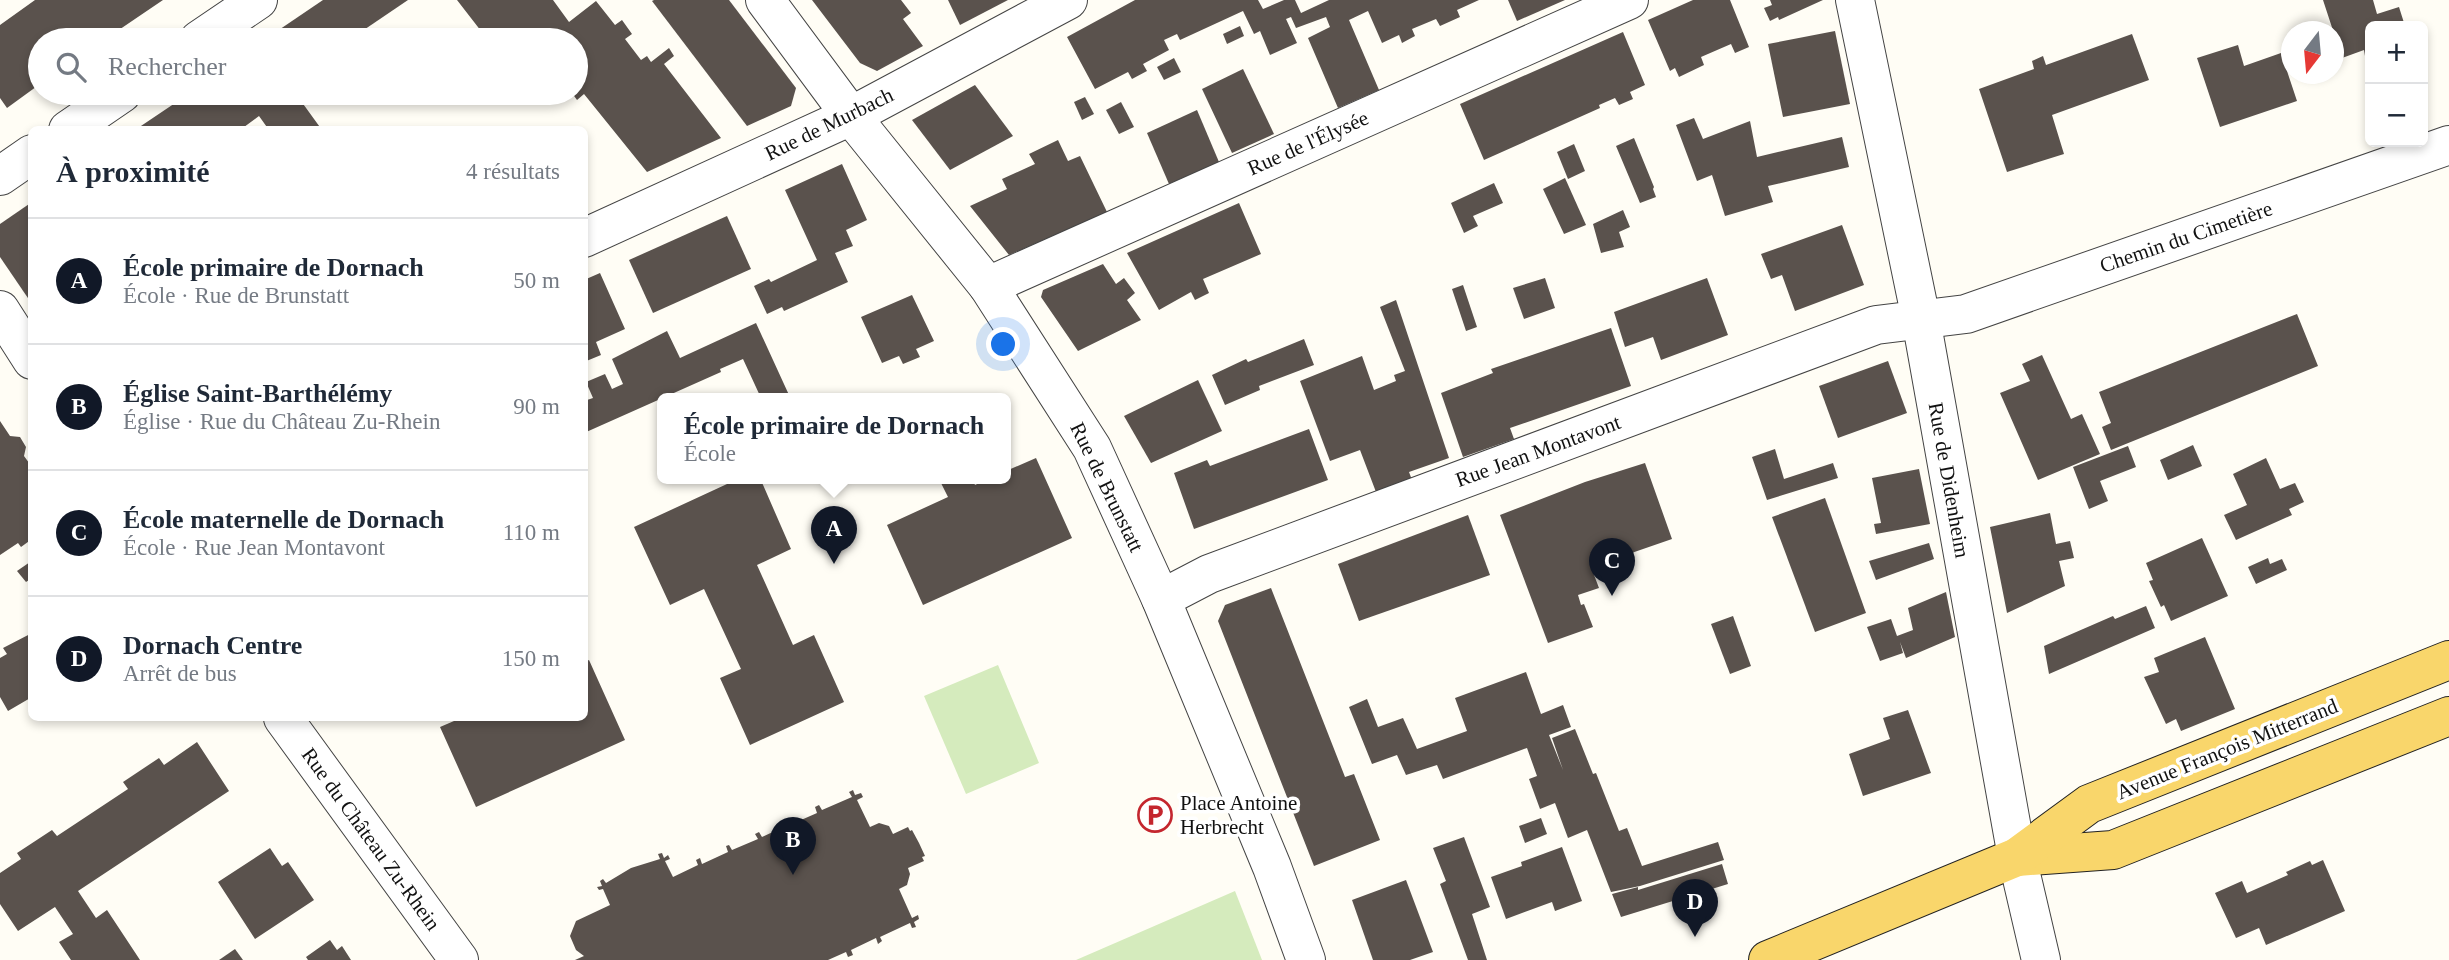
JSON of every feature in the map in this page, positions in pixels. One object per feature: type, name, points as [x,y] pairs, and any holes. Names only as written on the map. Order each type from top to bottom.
[{"type":"main road","name":"Avenue François Mitterrand","points":[[1768,960],[2017,857],[2089,804],[2449,660]]},
{"type":"main road","name":"Avenue François Mitterrand","points":[[2017,857],[2113,850],[2449,716]]},
{"type":"street","points":[[217,28],[258,0]]},
{"type":"street","name":"Rue de Brunstatt","points":[[765,0],[851,116],[988,286],[1092,448],[1161,599],[1272,867],[1306,960]]},
{"type":"street","name":"Rue de Murbach","points":[[588,236],[851,116],[1068,0]]},
{"type":"street","name":"Rue de l'Élysée","points":[[988,286],[1629,0]]},
{"type":"street","name":"Rue de Didenheim","points":[[1855,0],[1921,319],[2017,857],[2041,960]]},
{"type":"street","points":[[74,126],[104,105]]},
{"type":"street","name":"Chemin du Cimetière","points":[[1921,319],[1966,314],[2449,145]]},
{"type":"street","points":[[0,176],[28,157]]},
{"type":"street","points":[[0,310],[28,354]]},
{"type":"street","name":"Rue Jean Montavont","points":[[1161,599],[1209,574],[1876,325],[1921,319]]},
{"type":"street","name":"Rue du Château Zu-Rhein","points":[[285,721],[459,960]]},
{"type":"green space","points":[[998,665],[1039,763],[966,794],[924,696]]},
{"type":"green space","points":[[1235,891],[1262,960],[1076,960]]},
{"type":"building","points":[[35,0],[163,0],[122,28],[28,28],[28,93],[7,108],[0,98],[0,25]]},
{"type":"building","points":[[323,0],[408,0],[367,28],[282,28]]},
{"type":"building","points":[[457,0],[553,0],[569,22],[596,1],[615,25],[622,20],[632,34],[625,39],[641,60],[647,56],[651,62],[669,48],[674,56],[664,64],[721,138],[647,172],[588,99],[588,28],[479,28]]},
{"type":"building","points":[[729,0],[796,88],[791,106],[747,126],[652,1]]},
{"type":"building","points":[[812,0],[901,0],[911,13],[903,19],[923,46],[877,71],[860,63]]},
{"type":"building","points":[[948,0],[1008,0],[960,25]]},
{"type":"building","points":[[1135,0],[1258,0],[1263,9],[1284,0],[1295,0],[1301,13],[1329,0],[1479,0],[1457,10],[1460,17],[1440,26],[1436,19],[1412,29],[1415,36],[1402,43],[1399,35],[1382,43],[1368,11],[1349,20],[1379,90],[1338,108],[1308,38],[1330,27],[1326,17],[1296,28],[1291,17],[1286,19],[1297,43],[1270,55],[1260,31],[1254,34],[1243,11],[1180,40],[1177,34],[1164,40],[1169,50],[1143,64],[1147,71],[1132,79],[1128,72],[1095,89],[1067,37]]},
{"type":"building","points":[[1508,0],[1565,0],[1517,21]]},
{"type":"building","points":[[1693,0],[1730,0],[1749,47],[1735,53],[1731,44],[1701,57],[1704,65],[1679,77],[1675,68],[1670,71],[1648,20]]},
{"type":"building","points":[[1770,0],[1823,0],[1779,20],[1778,17],[1770,21],[1764,8],[1772,5]]},
{"type":"building","points":[[2323,0],[2373,0],[2377,14],[2399,7],[2403,21],[2365,21],[2365,56],[2364,50],[2344,57],[2344,21],[2330,21]]},
{"type":"building","points":[[1240,26],[1244,36],[1227,44],[1223,34]]},
{"type":"building","points":[[1835,31],[1850,104],[1783,117],[1768,44]]},
{"type":"building","points":[[1623,32],[1645,85],[1630,92],[1633,99],[1619,105],[1615,98],[1599,105],[1600,108],[1484,160],[1460,104]]},
{"type":"building","points":[[2132,34],[2149,80],[2052,115],[2064,154],[2007,172],[1979,89],[2034,69],[2032,61],[2043,56],[2046,65]]},
{"type":"building","points":[[2238,45],[2244,66],[2281,53],[2281,84],[2291,84],[2297,101],[2220,127],[2197,58]]},
{"type":"building","points":[[1174,58],[1181,72],[1164,80],[1157,67]]},
{"type":"building","points":[[1243,69],[1274,134],[1232,153],[1202,89]]},
{"type":"building","points":[[975,85],[1013,136],[950,170],[912,120]]},
{"type":"building","points":[[1085,97],[1094,114],[1082,120],[1074,102]]},
{"type":"building","points":[[1121,102],[1134,127],[1119,134],[1106,110]]},
{"type":"building","points":[[172,105],[304,105],[319,126],[266,126],[259,116],[245,126],[141,126]]},
{"type":"building","points":[[1197,110],[1219,162],[1169,184],[1147,133]]},
{"type":"building","points":[[1694,118],[1703,139],[1750,121],[1757,157],[1842,137],[1849,167],[1768,186],[1773,202],[1725,216],[1712,175],[1697,181],[1676,125]]},
{"type":"building","points":[[1634,138],[1656,197],[1640,203],[1616,146]]},
{"type":"building","points":[[1058,140],[1068,161],[1080,156],[1107,212],[1009,255],[970,206],[1007,189],[1002,179],[1035,164],[1029,154]]},
{"type":"building","points":[[1574,144],[1585,171],[1568,179],[1557,152]]},
{"type":"building","points":[[842,164],[867,220],[846,230],[853,246],[835,253],[848,282],[784,311],[782,307],[767,314],[754,286],[769,279],[771,282],[817,260],[785,190]]},
{"type":"building","points":[[1565,178],[1586,225],[1564,234],[1543,189]]},
{"type":"building","points":[[1494,183],[1503,203],[1473,216],[1478,226],[1464,233],[1451,203]]},
{"type":"building","points":[[1239,203],[1261,254],[1203,279],[1209,293],[1195,300],[1191,292],[1159,310],[1127,253]]},
{"type":"building","points":[[28,205],[28,298],[0,257],[0,224]]},
{"type":"building","points":[[1623,210],[1630,227],[1619,232],[1624,247],[1601,253],[1593,224]]},
{"type":"building","points":[[727,216],[751,269],[653,313],[629,260]]},
{"type":"building","points":[[1842,225],[1864,285],[1795,311],[1782,275],[1771,279],[1761,254]]},
{"type":"building","points":[[1103,264],[1116,284],[1124,278],[1135,293],[1127,300],[1141,320],[1078,351],[1041,297],[1043,290]]},
{"type":"building","points":[[600,273],[625,329],[596,342],[601,355],[588,360],[588,278]]},
{"type":"building","points":[[1545,278],[1555,308],[1524,319],[1513,288]]},
{"type":"building","points":[[1707,278],[1728,335],[1661,360],[1653,337],[1625,347],[1614,312]]},
{"type":"building","points":[[1463,285],[1477,327],[1466,331],[1452,289]]},
{"type":"building","points":[[912,295],[934,341],[916,349],[920,357],[903,364],[899,356],[882,363],[861,317]]},
{"type":"building","points":[[1396,300],[1449,458],[1409,472],[1412,480],[1376,492],[1360,450],[1330,461],[1300,381],[1362,356],[1374,390],[1396,381],[1394,375],[1405,371],[1380,307]]},
{"type":"building","points":[[2297,314],[2318,366],[2111,450],[2102,427],[2111,423],[2099,392]]},
{"type":"building","points":[[756,323],[788,393],[759,393],[743,359],[674,393],[657,393],[657,400],[588,431],[588,400],[593,398],[588,381],[605,374],[612,389],[623,384],[612,359],[667,331],[680,358]]},
{"type":"building","points":[[1611,328],[1631,386],[1510,428],[1514,439],[1463,457],[1441,393],[1493,373],[1491,369]]},
{"type":"building","points":[[1304,339],[1314,365],[1259,386],[1260,390],[1225,405],[1212,375],[1246,359],[1248,362]]},
{"type":"building","points":[[2042,355],[2071,419],[2082,414],[2100,454],[2038,480],[2000,393],[2030,381],[2022,364]]},
{"type":"building","points":[[1888,361],[1907,413],[1838,438],[1819,386]]},
{"type":"building","points":[[1198,380],[1222,431],[1151,463],[1124,416]]},
{"type":"building","points":[[0,421],[10,436],[20,437],[26,447],[24,456],[28,462],[28,542],[21,547],[18,543],[0,555]]},
{"type":"building","points":[[1309,429],[1328,480],[1194,529],[1174,473],[1207,460],[1210,466]]},
{"type":"building","points":[[2193,445],[2202,466],[2168,480],[2160,460]]},
{"type":"building","points":[[2128,446],[2136,467],[2100,481],[2108,501],[2089,509],[2073,467]]},
{"type":"building","points":[[1775,449],[1784,479],[1833,463],[1838,478],[1767,500],[1752,457]]},
{"type":"building","points":[[1036,458],[1072,538],[923,605],[887,525],[948,497],[942,484],[1011,484],[1011,469]]},
{"type":"building","points":[[2266,458],[2280,489],[2295,483],[2304,502],[2289,509],[2292,515],[2236,540],[2224,515],[2247,505],[2233,474]]},
{"type":"building","points":[[1645,463],[1672,539],[1591,567],[1599,588],[1578,595],[1593,627],[1548,643],[1500,515],[1585,482]]},
{"type":"building","points":[[1919,469],[1930,524],[1876,534],[1874,524],[1881,523],[1872,478]]},
{"type":"building","points":[[727,484],[763,484],[791,549],[757,565],[793,645],[814,635],[844,702],[750,745],[720,678],[741,669],[704,589],[670,605],[634,527]]},
{"type":"building","points":[[1825,498],[1866,613],[1815,632],[1772,517]]},
{"type":"building","points":[[2050,513],[2056,544],[2070,541],[2074,558],[2059,561],[2065,586],[2007,613],[1990,527]]},
{"type":"building","points":[[1468,515],[1490,575],[1359,621],[1338,564]]},
{"type":"building","points":[[2202,538],[2228,596],[2171,621],[2149,581],[2153,580],[2146,563]]},
{"type":"building","points":[[1929,543],[1934,559],[1876,580],[1869,561]]},
{"type":"building","points":[[2268,558],[2270,564],[2282,559],[2287,570],[2256,584],[2248,567]]},
{"type":"building","points":[[28,563],[28,581],[26,582],[17,571]]},
{"type":"building","points":[[1271,588],[1345,777],[1354,774],[1380,840],[1314,866],[1218,621],[1225,605]]},
{"type":"building","points":[[1946,592],[1955,637],[1906,658],[1900,642],[1903,653],[1880,661],[1867,627],[1891,619],[1897,636],[1913,630],[1908,608]]},
{"type":"building","points":[[2146,606],[2155,628],[2049,674],[2044,646],[2113,616],[2115,619]]},
{"type":"building","points":[[1733,616],[1751,666],[1730,674],[1711,624]]},
{"type":"building","points":[[28,635],[28,699],[8,711],[0,697],[0,658],[7,654],[3,648]]},
{"type":"building","points":[[2205,637],[2235,709],[2181,731],[2176,719],[2166,724],[2144,677],[2159,672],[2154,658]]},
{"type":"building","points":[[588,660],[625,740],[476,807],[440,727],[454,721],[588,721]]},
{"type":"building","points":[[1526,672],[1541,714],[1563,705],[1571,727],[1549,735],[1563,770],[1552,738],[1575,729],[1619,831],[1627,828],[1642,866],[1718,842],[1724,860],[1640,886],[1611,892],[1587,830],[1568,838],[1555,803],[1540,809],[1529,779],[1537,776],[1527,748],[1443,779],[1437,765],[1406,775],[1397,755],[1372,764],[1349,707],[1367,699],[1378,727],[1403,718],[1417,749],[1467,731],[1455,698]]},
{"type":"building","points":[[1908,710],[1931,773],[1863,796],[1849,754],[1890,739],[1883,718]]},
{"type":"building","points":[[197,742],[229,791],[78,891],[96,918],[107,910],[140,960],[71,960],[59,942],[73,934],[55,907],[18,931],[0,904],[0,873],[21,859],[17,853],[52,830],[57,836],[128,789],[123,782],[159,758],[164,765]]},
{"type":"building","points":[[853,790],[855,795],[861,793],[863,797],[857,800],[870,827],[879,823],[889,826],[893,834],[908,827],[925,856],[922,857],[924,861],[908,868],[910,874],[907,885],[899,889],[912,918],[918,915],[919,919],[914,922],[916,927],[912,928],[910,923],[880,937],[882,941],[878,944],[876,938],[851,950],[853,955],[848,957],[846,952],[828,960],[575,960],[584,956],[576,950],[570,936],[576,921],[610,905],[603,889],[599,890],[597,887],[602,886],[600,881],[603,879],[606,883],[631,868],[660,859],[658,854],[662,853],[664,858],[668,855],[670,859],[665,861],[673,877],[698,865],[696,860],[700,858],[702,864],[728,852],[726,846],[729,845],[732,850],[758,839],[755,834],[759,832],[762,837],[788,825],[785,820],[789,818],[792,824],[817,813],[815,807],[819,805],[822,810],[852,797],[849,792]]},
{"type":"building","points":[[1541,818],[1547,834],[1525,843],[1519,826]]},
{"type":"building","points":[[1464,837],[1490,907],[1472,914],[1487,960],[1468,960],[1440,884],[1446,881],[1433,848]]},
{"type":"building","points":[[1562,847],[1582,901],[1555,911],[1552,902],[1506,919],[1491,877],[1522,866],[1521,862]]},
{"type":"building","points":[[270,848],[282,866],[288,862],[314,900],[255,939],[218,882]]},
{"type":"building","points":[[2323,860],[2345,911],[2266,945],[2259,928],[2236,938],[2215,893],[2242,881],[2247,893],[2288,875],[2286,872],[2310,861],[2312,865]]},
{"type":"building","points":[[1722,864],[1728,884],[1621,917],[1612,894],[1638,887],[1638,890]]},
{"type":"building","points":[[1406,880],[1433,952],[1410,960],[1373,960],[1352,900]]},
{"type":"building","points":[[330,940],[337,950],[342,946],[351,960],[308,960],[306,957]]},
{"type":"building","points":[[235,949],[243,960],[219,960]]},
{"type":"place","name":"École primaire de Dornach","points":[[834,564]]},
{"type":"place","name":"École maternelle de Dornach","points":[[1612,596]]},
{"type":"place","name":"Place Antoine Herbrecht","points":[[1155,815]]},
{"type":"place","name":"Église Saint-Barthélémy","points":[[793,875]]},
{"type":"place","name":"Dornach Centre","points":[[1695,937]]}]
